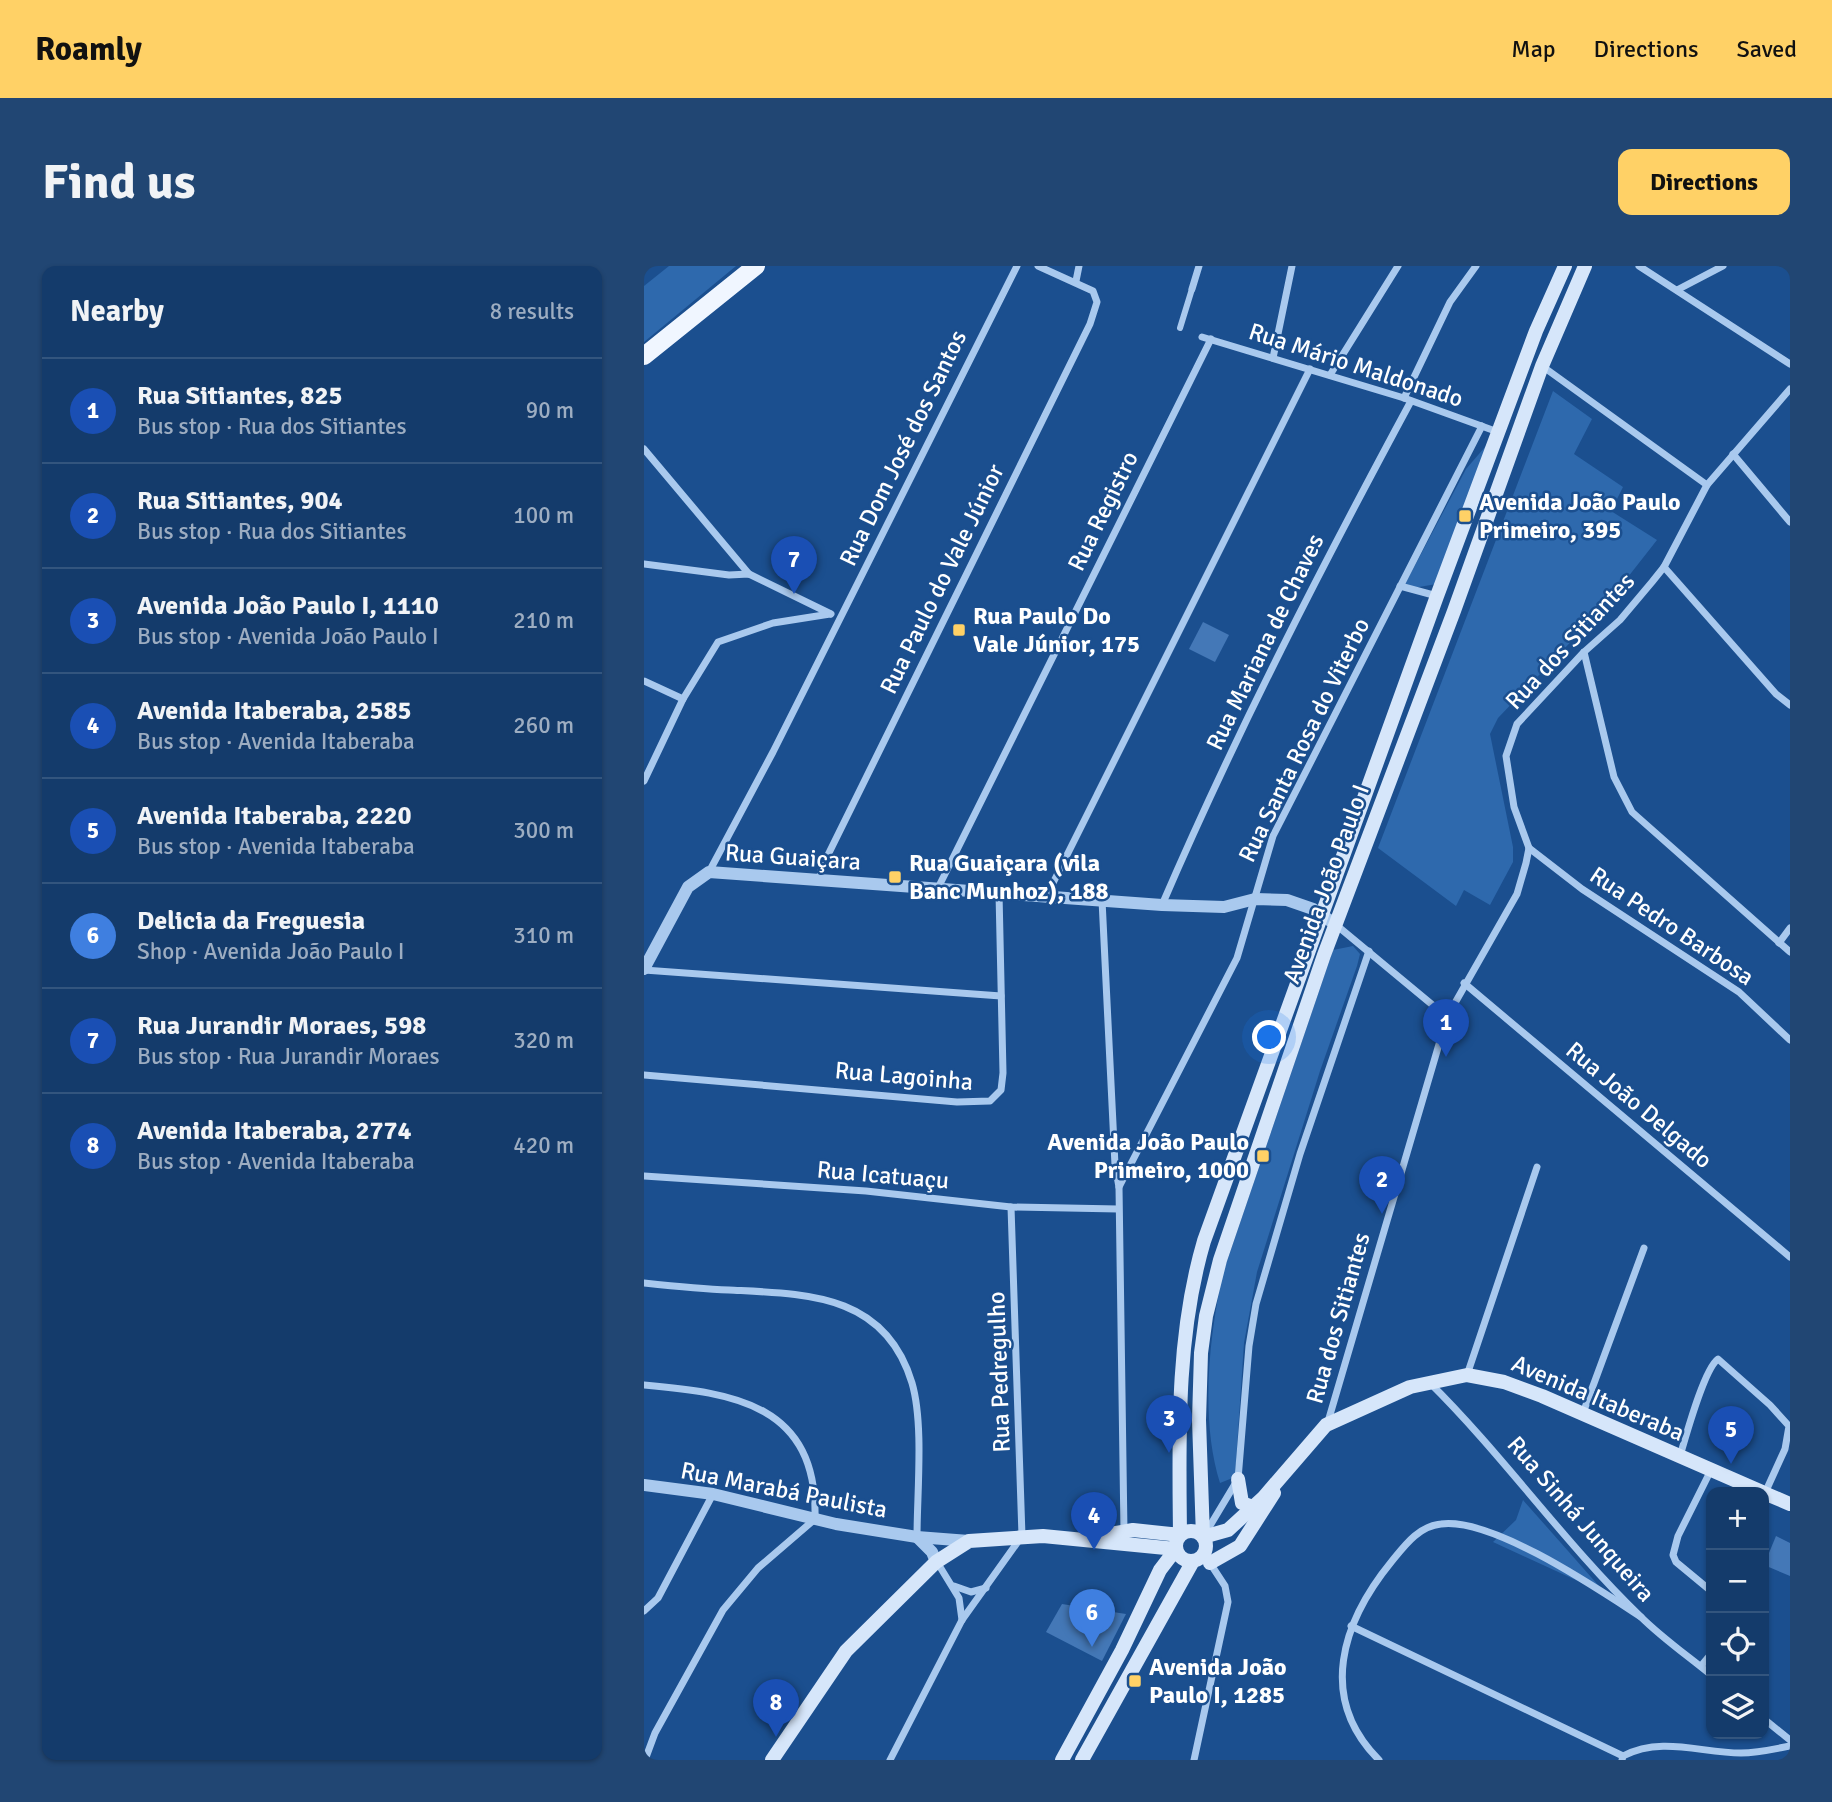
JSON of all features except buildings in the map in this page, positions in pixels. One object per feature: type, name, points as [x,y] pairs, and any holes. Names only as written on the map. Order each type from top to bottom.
[{"type":"main road","points":[[644,356],[756,266]]},
{"type":"main road","name":"Avenida João Paulo I","points":[[1178,1542],[1183,1350],[1193,1278],[1320,913],[1536,331],[1565,266]]},
{"type":"main road","name":"Avenida João Paulo I","points":[[1203,1537],[1199,1420],[1202,1348],[1209,1302],[1271,1103],[1335,924],[1497,494],[1542,366],[1585,266]]},
{"type":"main road","points":[[1497,494],[1494,474],[1504,441],[1499,432]]},
{"type":"main road","name":"Avenida Itaberaba","points":[[1202,1559],[1240,1546],[1280,1483],[1326,1425],[1359,1408],[1429,1381],[1467,1375],[1524,1388],[1749,1487]]},
{"type":"main road","points":[[1238,1479],[1242,1503],[1253,1507]]},
{"type":"main road","name":"Avenida Itaberaba","points":[[1203,1537],[1228,1530],[1280,1483]]},
{"type":"main road","name":"Avenida Itaberaba","points":[[1769,1495],[1790,1504]]},
{"type":"main road","points":[[1064,1756],[1122,1650],[1160,1570],[1178,1542],[1194,1531],[1203,1537],[1206,1545],[1202,1559],[1081,1760]]},
{"type":"main road","points":[[772,1760],[846,1651],[936,1562],[969,1541],[1022,1536],[1178,1542]]},
{"type":"main road","points":[[1178,1542],[1181,1558],[1202,1559]]},
{"type":"street","name":"Rua Dom José dos Santos","points":[[709,872],[841,618],[968,358],[1017,266]]},
{"type":"street","points":[[1038,266],[1076,281],[1080,266]]},
{"type":"street","points":[[1180,328],[1199,266]]},
{"type":"street","points":[[1273,358],[1292,266]]},
{"type":"street","points":[[1331,375],[1398,266]]},
{"type":"street","name":"Rua Mariana de Chaves","points":[[1162,905],[1196,825],[1407,400],[1450,302],[1476,266]]},
{"type":"street","points":[[1639,266],[1790,363]]},
{"type":"street","points":[[1677,290],[1723,266]]},
{"type":"street","name":"Rua Paulo do Vale Júnior","points":[[819,880],[822,867],[1090,324],[1096,294],[1076,281]]},
{"type":"street","name":"Rua Mário Maldonado","points":[[1202,337],[1331,375],[1499,432]]},
{"type":"street","name":"Rua Registro","points":[[937,888],[1211,339]]},
{"type":"street","points":[[1542,366],[1707,485]]},
{"type":"street","points":[[1045,897],[1310,369]]},
{"type":"street","name":"Rua dos Sitiantes","points":[[1326,1425],[1447,1017],[1517,894],[1529,848],[1510,793],[1506,756],[1511,737],[1528,709],[1620,620],[1664,567],[1707,485],[1790,390]]},
{"type":"street","name":"Rua Santa Rosa do Viterbo","points":[[1119,1187],[1237,958],[1273,836],[1482,426]]},
{"type":"street","points":[[644,449],[749,574],[841,618]]},
{"type":"street","points":[[1733,454],[1790,522]]},
{"type":"street","points":[[644,564],[730,575],[749,574]]},
{"type":"street","points":[[1664,567],[1776,694],[1790,705]]},
{"type":"street","points":[[1400,586],[1437,596]]},
{"type":"street","points":[[644,782],[683,699],[718,642],[774,623],[830,614]]},
{"type":"street","points":[[1584,652],[1614,777],[1632,812],[1790,952]]},
{"type":"street","points":[[644,681],[683,699]]},
{"type":"street","name":"Rua Pedro Barbosa","points":[[1529,848],[1582,889],[1738,992],[1790,1040]]},
{"type":"street","name":"Rua Guaiçara","points":[[644,970],[688,887],[709,872],[1162,905],[1224,907],[1255,899],[1287,900],[1320,913],[1447,1017]]},
{"type":"street","name":"Rua Lagoinha","points":[[644,1074],[957,1102],[990,1101],[997,1095],[1002,1082],[999,893]]},
{"type":"street","points":[[1102,900],[1115,1165],[1119,1187],[1124,1538]]},
{"type":"street","points":[[1779,943],[1790,928]]},
{"type":"street","points":[[1203,1537],[1238,1479],[1255,1304],[1300,1154],[1369,951]]},
{"type":"street","points":[[644,970],[1001,996]]},
{"type":"street","name":"Rua João Delgado","points":[[1464,983],[1790,1257]]},
{"type":"street","points":[[1467,1375],[1537,1167]]},
{"type":"street","name":"Rua Icatuaçu","points":[[644,1176],[866,1191],[1011,1207],[1118,1209]]},
{"type":"street","name":"Rua Pedregulho","points":[[1011,1207],[1022,1536]]},
{"type":"street","points":[[1582,1414],[1644,1248]]},
{"type":"street","points":[[644,1283],[817,1296],[852,1307],[866,1316],[891,1343],[912,1384],[917,1429],[917,1537]]},
{"type":"street","points":[[1679,1457],[1713,1364],[1718,1359],[1770,1405],[1789,1426],[1785,1450],[1766,1487]]},
{"type":"street","name":"Rua Sinhá Junqueira","points":[[1429,1381],[1475,1427],[1541,1509],[1641,1618],[1706,1671]]},
{"type":"street","points":[[644,1385],[712,1391],[743,1401],[767,1413],[789,1434],[805,1457],[813,1477],[815,1519],[758,1568],[723,1610],[655,1733],[645,1760]]},
{"type":"street","points":[[1706,1587],[1676,1562],[1673,1555],[1678,1536],[1711,1470]]},
{"type":"street","name":"Rua Marabá Paulista","points":[[644,1485],[713,1494],[815,1519],[917,1537],[969,1541]]},
{"type":"street","points":[[644,1611],[658,1598],[713,1494]]},
{"type":"street","points":[[1379,1760],[1356,1732],[1344,1700],[1343,1667],[1351,1626],[1365,1596],[1410,1539],[1429,1527],[1450,1523],[1488,1533],[1552,1562],[1641,1618]]},
{"type":"street","points":[[890,1760],[962,1620],[1022,1536]]},
{"type":"street","name":"Rua Marabá Paulista","points":[[917,1537],[932,1552],[936,1562]]},
{"type":"street","points":[[1194,1760],[1228,1602],[1226,1586],[1202,1559]]},
{"type":"street","points":[[936,1562],[954,1586],[963,1608],[962,1620]]},
{"type":"street","points":[[954,1586],[971,1592],[986,1588]]},
{"type":"street","points":[[1351,1626],[1623,1758],[1651,1746],[1695,1747],[1741,1753],[1790,1746]]},
{"type":"street","points":[[1701,1667],[1706,1660]]},
{"type":"street","points":[[1769,1723],[1790,1740]]},
{"type":"street","points":[[1064,1756],[1081,1760]]},
{"type":"shaded area","points":[[669,266],[736,266],[644,342],[644,286]]},
{"type":"shaded area","points":[[1553,391],[1592,419],[1574,454],[1623,487],[1611,511],[1657,540],[1606,605],[1498,718],[1490,734],[1513,847],[1513,862],[1490,905],[1464,890],[1456,906],[1378,848]]},
{"type":"shaded area","points":[[1498,432],[1442,583],[1402,590],[1466,469]]},
{"type":"shaded area","points":[[1353,946],[1360,954],[1357,966],[1320,1071],[1257,1272],[1244,1343],[1235,1477],[1220,1483],[1210,1432],[1208,1405],[1214,1324],[1223,1273],[1333,950]]},
{"type":"shaded area","points":[[1523,1500],[1606,1594],[1493,1542],[1516,1520]]},
{"type":"place","name":"Avenida João Paulo Primeiro, 395","points":[[1465,516]]},
{"type":"place","name":"Rua Jurandir Moraes, 598","points":[[794,594]]},
{"type":"place","name":"Rua Paulo Do Vale Júnior, 175","points":[[959,630]]},
{"type":"place","name":"Rua Guaiçara (vila Banc Munhoz), 188","points":[[895,877]]},
{"type":"place","name":"Rua Sitiantes, 825","points":[[1446,1057]]},
{"type":"place","name":"Avenida João Paulo Primeiro, 1000","points":[[1263,1156]]},
{"type":"place","name":"Rua Sitiantes, 904","points":[[1382,1214]]},
{"type":"place","name":"Avenida João Paulo I, 1110","points":[[1169,1453]]},
{"type":"place","name":"Avenida Itaberaba, 2220","points":[[1731,1464]]},
{"type":"place","name":"Avenida Itaberaba, 2585","points":[[1094,1550]]},
{"type":"place","name":"Delicia da Freguesia","points":[[1092,1647]]},
{"type":"place","name":"Avenida João Paulo I, 1285","points":[[1135,1681]]},
{"type":"place","name":"Avenida Itaberaba, 2774","points":[[776,1737]]}]
